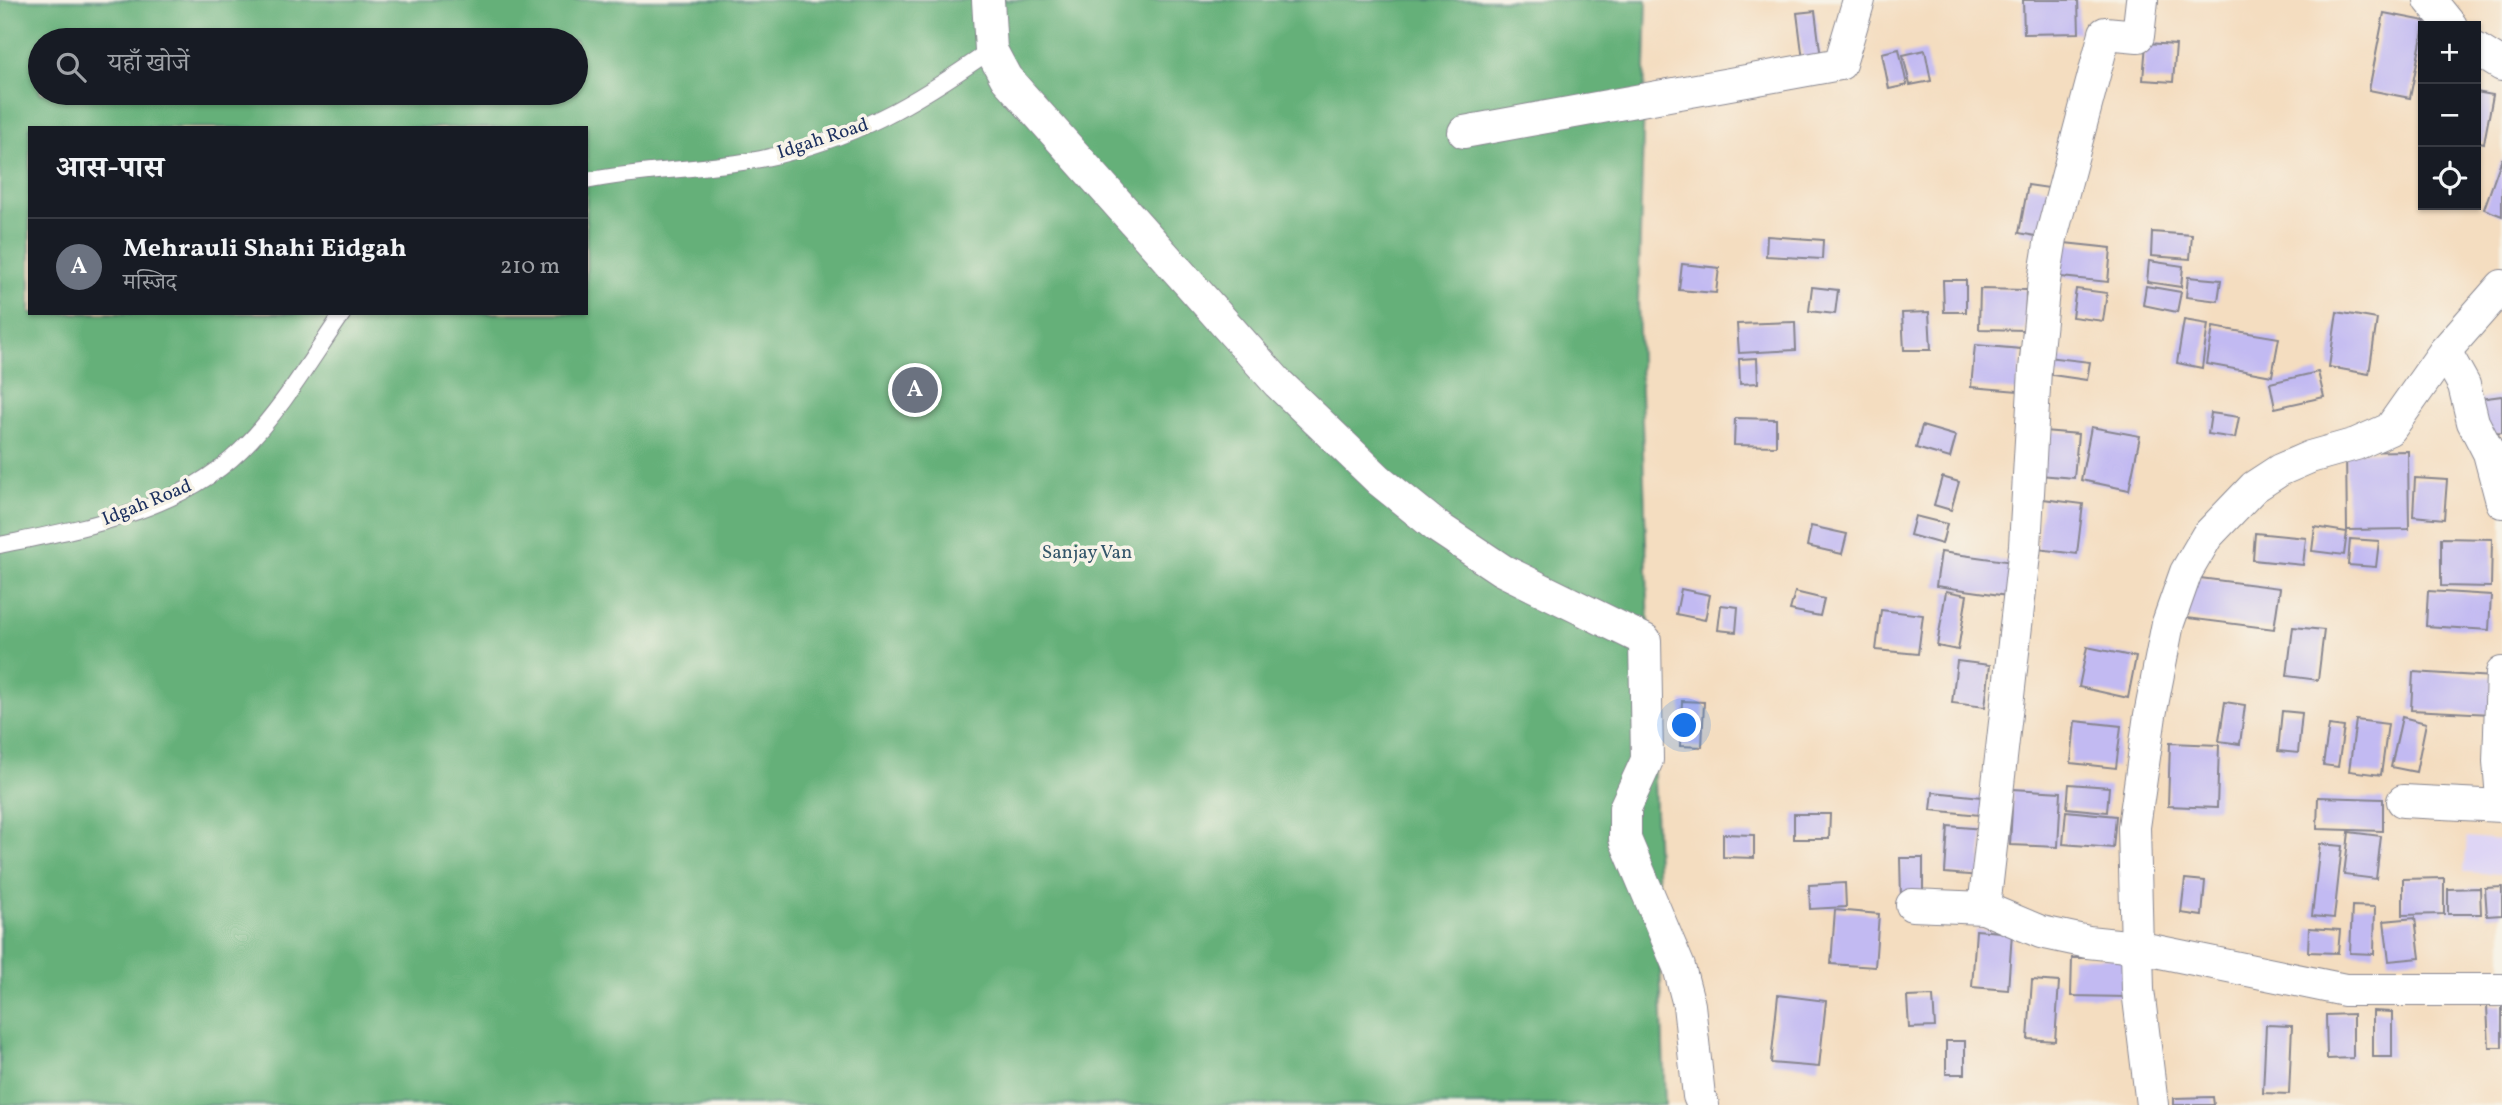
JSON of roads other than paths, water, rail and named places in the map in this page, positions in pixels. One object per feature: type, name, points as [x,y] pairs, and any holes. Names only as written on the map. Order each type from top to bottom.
[{"type":"street","points":[[988,0],[991,50],[1006,78],[1278,383],[1379,480],[1436,526],[1502,570],[1644,640],[1647,760],[1625,808],[1625,839],[1679,967],[1689,1005],[1699,1096],[1703,1105]]},
{"type":"street","points":[[1464,132],[1840,64],[1859,0]]},
{"type":"street","points":[[1984,908],[2025,546],[2035,370],[2051,238],[2105,33],[2138,36],[2142,0]]},
{"type":"street","points":[[2430,0],[2447,21]]},
{"type":"street","points":[[2481,52],[2502,65]]},
{"type":"street","points":[[2152,1105],[2136,947],[2136,796],[2168,623],[2186,572],[2207,536],[2254,487],[2300,461],[2356,444],[2390,429],[2445,351],[2502,286]]},
{"type":"street","points":[[2445,351],[2464,385],[2473,422],[2489,453],[2502,502]]},
{"type":"street","points":[[2502,673],[2499,761],[2502,799]]},
{"type":"street","points":[[2403,801],[2502,806]]},
{"type":"street","points":[[1912,905],[1984,908],[2041,932],[2088,942],[2136,947],[2345,990],[2502,990]]},
{"type":"lane","name":"Idgah Road","points":[[588,181],[759,159],[809,147],[898,112],[991,50]]},
{"type":"lane","name":"Idgah Road","points":[[0,545],[96,524],[160,502],[202,480],[240,451],[268,419],[342,315]]},
{"type":"place","name":"Mehrauli Shahi Eidgah","points":[[915,390]]},
{"type":"park label","name":"Sanjay Van","points":[[1087,553]]}]
